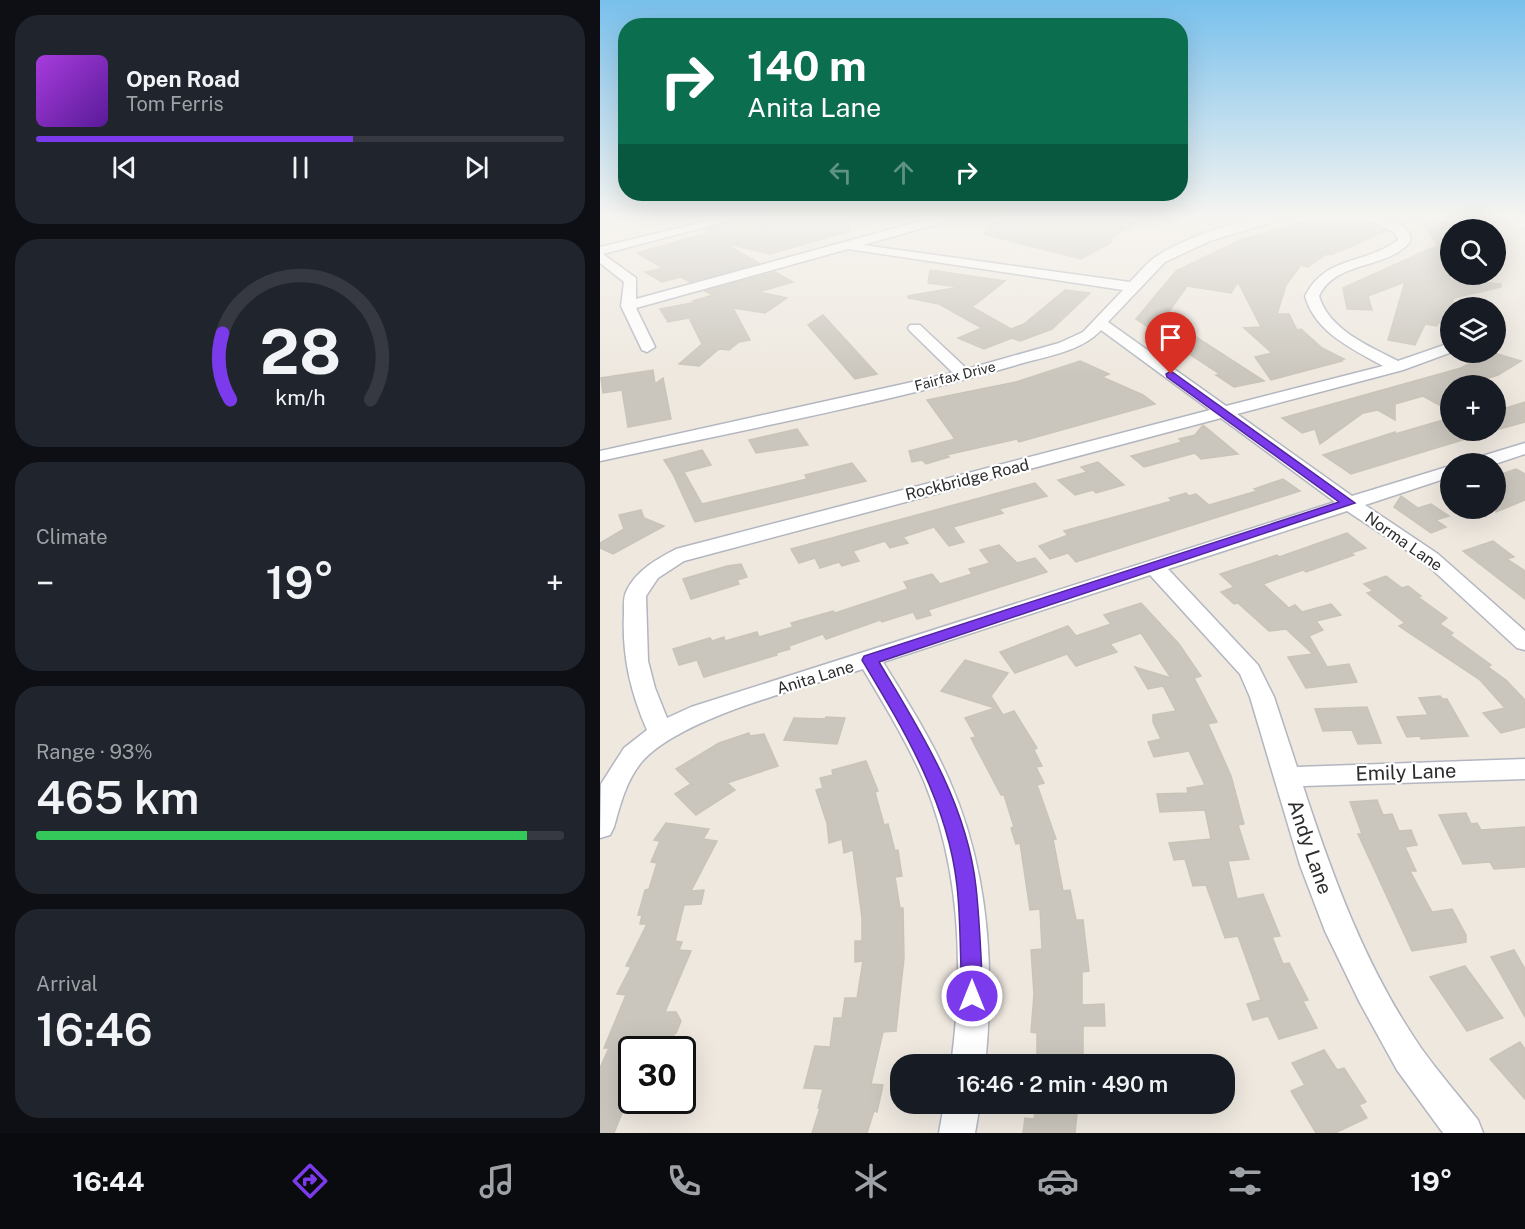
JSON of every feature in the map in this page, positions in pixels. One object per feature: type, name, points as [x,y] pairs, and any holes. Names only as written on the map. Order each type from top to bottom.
[{"type":"street","points":[[618,271],[631,281],[628,306],[647,347]]},
{"type":"street","points":[[628,306],[754,271]]},
{"type":"street","points":[[1020,271],[1134,287]]},
{"type":"street","name":"Fairfax Drive","points":[[600,456],[964,375],[1064,346],[1088,336],[1147,271]]},
{"type":"street","points":[[1337,271],[1330,274],[1317,287],[1313,301],[1316,312],[1332,329],[1397,367]]},
{"type":"street","name":"Norma Lane","points":[[1100,323],[1349,503],[1431,558],[1525,643]]},
{"type":"street","points":[[915,328],[964,375]]},
{"type":"street","name":"Rockbridge Road","points":[[661,732],[641,687],[633,650],[635,593],[646,578],[663,564],[683,553],[1397,367],[1440,352]]},
{"type":"street","points":[[1506,455],[1524,449]]},
{"type":"street","name":"Anita Lane","points":[[600,827],[611,787],[627,759],[661,732],[700,713],[1440,474]]},
{"type":"street","name":"Andy Lane","points":[[1155,568],[1250,671],[1262,698],[1314,865],[1340,931],[1409,1059],[1465,1133]]},
{"type":"street","points":[[870,660],[917,739],[944,800],[958,843],[967,886],[973,978],[969,1054]]},
{"type":"street","name":"Emily Lane","points":[[1286,777],[1525,769]]},
{"type":"street","points":[[957,1133],[960,1114]]},
{"type":"building","points":[[730,271],[690,282],[681,277],[662,282],[645,272]]},
{"type":"building","points":[[930,271],[1005,281],[972,307],[1011,329],[1024,324],[1065,290],[1090,293],[1052,329],[1020,341],[1012,338],[984,349],[958,338],[982,328],[939,304],[908,298],[908,296],[960,287],[928,283]]},
{"type":"building","points":[[1176,271],[1297,271],[1286,285],[1277,314],[1289,314],[1297,330],[1301,329],[1322,348],[1344,359],[1271,380],[1255,357],[1272,353],[1244,328],[1261,327],[1238,282],[1231,293],[1187,286],[1165,317],[1264,381],[1234,387],[1216,375],[1220,374],[1136,319]]},
{"type":"building","points":[[1381,271],[1440,271],[1440,285],[1501,285],[1501,287],[1458,297],[1440,297],[1440,322],[1437,326],[1425,324],[1415,345],[1388,340],[1405,282],[1368,296],[1372,310],[1347,309],[1343,288]]},
{"type":"building","points":[[775,272],[793,282],[758,292],[787,298],[765,313],[733,308],[750,340],[739,342],[729,350],[719,349],[699,366],[679,364],[702,344],[689,318],[668,322],[660,309],[697,302],[693,301],[713,295],[705,291]]},
{"type":"building","points":[[823,315],[877,374],[855,379],[808,325]]},
{"type":"building","points":[[1506,356],[1521,361],[1498,375],[1440,375],[1440,405],[1423,396],[1395,404],[1395,420],[1378,410],[1363,413],[1320,444],[1315,429],[1302,433],[1282,418],[1461,368],[1470,363],[1506,363]]},
{"type":"building","points":[[1080,361],[1109,374],[1102,377],[1143,395],[1155,404],[1019,442],[1017,439],[946,455],[949,457],[926,464],[922,460],[912,462],[909,451],[955,439],[927,400],[1016,382]]},
{"type":"building","points":[[653,370],[655,384],[663,378],[671,419],[628,427],[622,390],[603,393],[601,378]]},
{"type":"building","points":[[1525,402],[1525,422],[1506,427],[1506,408]]},
{"type":"building","points":[[1440,421],[1440,441],[1459,441],[1351,474],[1323,455],[1395,432],[1395,434]]},
{"type":"building","points":[[1203,425],[1238,454],[1201,459],[1195,453],[1144,467],[1131,456],[1182,442],[1179,439],[1195,435]]},
{"type":"building","points":[[797,429],[808,445],[756,453],[749,440]]},
{"type":"building","points":[[702,450],[711,465],[684,472],[702,504],[807,479],[805,475],[852,463],[866,481],[695,522],[664,460]]},
{"type":"building","points":[[1098,462],[1124,485],[1096,493],[1093,490],[1075,495],[1058,480],[1087,472],[1081,467]]},
{"type":"building","points":[[1516,469],[1525,474],[1525,500],[1506,508],[1506,472]]},
{"type":"building","points":[[1283,479],[1300,491],[1076,562],[1068,553],[1050,559],[1039,546],[1068,535],[1064,531],[1172,501],[1169,498],[1186,493],[1189,496],[1196,494],[1209,505],[1257,491],[1254,489]]},
{"type":"building","points":[[1035,483],[1047,496],[999,509],[1003,513],[953,527],[964,542],[949,546],[934,527],[903,537],[908,543],[890,548],[885,541],[853,551],[859,561],[842,566],[839,562],[820,568],[815,558],[799,563],[791,549]]},
{"type":"building","points":[[1401,496],[1418,508],[1431,504],[1440,510],[1440,519],[1436,520],[1446,527],[1431,533],[1394,507]]},
{"type":"building","points":[[641,510],[644,518],[664,526],[613,554],[600,548],[600,543],[624,529],[619,515]]},
{"type":"building","points":[[1347,533],[1366,548],[1351,553],[1354,555],[1306,572],[1303,570],[1263,584],[1289,608],[1295,605],[1302,612],[1331,604],[1341,615],[1316,621],[1323,630],[1309,636],[1327,667],[1349,664],[1357,682],[1306,688],[1288,657],[1313,654],[1286,629],[1269,631],[1238,603],[1234,604],[1221,592],[1234,587],[1220,574],[1277,555],[1279,557]]},
{"type":"building","points":[[1493,541],[1514,557],[1507,559],[1525,571],[1525,599],[1463,551]]},
{"type":"building","points":[[999,545],[1017,563],[1035,558],[1047,572],[928,610],[931,615],[917,619],[913,612],[882,622],[880,620],[826,639],[823,634],[789,646],[790,649],[776,653],[777,655],[704,677],[697,660],[679,665],[673,649],[710,638],[712,641],[724,637],[725,641],[757,632],[759,637],[793,627],[791,623],[833,611],[835,613],[908,589],[904,582],[932,574],[940,584],[972,574],[969,569],[990,563],[980,550]]},
{"type":"building","points":[[741,564],[747,577],[737,580],[739,584],[691,599],[683,579]]},
{"type":"building","points":[[1386,576],[1402,588],[1408,586],[1421,596],[1418,597],[1447,618],[1440,624],[1453,633],[1450,635],[1491,665],[1488,667],[1506,680],[1525,700],[1525,727],[1501,733],[1483,713],[1505,708],[1480,680],[1399,626],[1405,623],[1367,593],[1373,591],[1364,584]]},
{"type":"building","points":[[1141,603],[1179,644],[1201,676],[1194,678],[1217,722],[1208,724],[1231,776],[1244,824],[1238,825],[1249,859],[1228,861],[1237,899],[1263,894],[1280,936],[1272,937],[1283,964],[1289,963],[1308,1000],[1303,1001],[1317,1028],[1279,1039],[1268,1016],[1253,1020],[1247,1004],[1261,1000],[1238,936],[1225,938],[1206,885],[1193,886],[1185,859],[1174,860],[1169,843],[1211,839],[1205,810],[1160,812],[1157,794],[1188,793],[1187,788],[1205,785],[1189,751],[1154,757],[1148,742],[1161,739],[1153,722],[1153,715],[1176,711],[1163,686],[1148,689],[1135,667],[1171,678],[1141,633],[1110,644],[1117,652],[1076,666],[1067,654],[1015,673],[1000,652],[1068,626],[1076,636],[1111,624],[1104,615]]},
{"type":"building","points":[[965,660],[1008,673],[991,696],[1003,715],[1014,711],[1037,748],[1034,750],[1042,766],[1036,767],[1044,783],[1037,785],[1056,839],[1053,839],[1063,891],[1070,890],[1076,920],[1083,920],[1089,971],[1082,972],[1082,1005],[1104,1004],[1105,1026],[1083,1026],[1083,1054],[1037,1054],[1037,1033],[1031,1032],[1034,994],[1031,950],[1042,949],[1040,909],[1030,910],[1020,843],[1016,844],[1011,828],[1014,827],[1004,795],[1001,795],[971,738],[976,737],[965,718],[995,708],[941,691]]},
{"type":"building","points":[[1440,696],[1442,699],[1447,699],[1468,736],[1421,739],[1420,736],[1407,737],[1397,717],[1428,715],[1419,698]]},
{"type":"building","points":[[1367,707],[1381,743],[1358,744],[1352,730],[1323,731],[1315,709]]},
{"type":"building","points":[[826,717],[845,718],[837,744],[784,740],[794,718],[825,719]]},
{"type":"building","points":[[749,733],[750,736],[764,734],[778,766],[727,783],[735,790],[696,815],[675,794],[691,784],[676,769],[719,743]]},
{"type":"building","points":[[866,761],[878,791],[875,792],[884,825],[888,824],[895,851],[898,850],[902,876],[895,877],[900,908],[903,908],[904,958],[896,1031],[883,1032],[871,1084],[883,1085],[877,1112],[874,1111],[867,1133],[812,1133],[823,1089],[804,1088],[815,1046],[830,1047],[834,1018],[842,1018],[845,998],[857,998],[863,961],[855,962],[855,941],[862,941],[862,918],[853,850],[844,853],[842,839],[829,843],[827,823],[816,790],[823,788],[820,778],[833,775],[832,770]]},
{"type":"building","points":[[1377,800],[1383,815],[1392,814],[1399,831],[1411,830],[1417,845],[1405,847],[1416,871],[1410,871],[1432,912],[1452,909],[1466,935],[1466,942],[1412,951],[1358,834],[1362,834],[1350,802]]},
{"type":"building","points":[[1466,813],[1471,824],[1477,823],[1481,830],[1525,827],[1525,867],[1494,869],[1490,862],[1463,864],[1439,815]]},
{"type":"building","points":[[666,823],[709,829],[703,839],[717,841],[691,891],[704,890],[701,904],[684,905],[675,941],[682,942],[679,950],[691,951],[665,1012],[676,1012],[681,1021],[672,1036],[618,1036],[618,1114],[622,1114],[614,1133],[600,1133],[600,1068],[609,1048],[604,1048],[626,995],[617,994],[631,967],[626,966],[647,924],[640,924],[642,915],[638,915],[645,890],[649,889],[657,863],[651,862],[660,841],[654,840]]},
{"type":"building","points":[[1514,950],[1525,969],[1525,1017],[1491,957]]},
{"type":"building","points":[[1465,966],[1503,1018],[1467,1031],[1430,977]]},
{"type":"building","points":[[1520,1042],[1525,1049],[1525,1099],[1490,1059]]},
{"type":"building","points":[[1324,1050],[1337,1070],[1344,1068],[1366,1102],[1359,1105],[1367,1118],[1335,1133],[1316,1133],[1291,1091],[1305,1085],[1292,1063]]},
{"type":"building","points":[[1035,1114],[1077,1114],[1075,1133],[1023,1133],[1025,1118],[1034,1119]]},
{"type":"route","points":[[972,996],[973,978],[967,886],[958,843],[944,800],[917,739],[870,660],[1349,503],[1171,374]]}]
